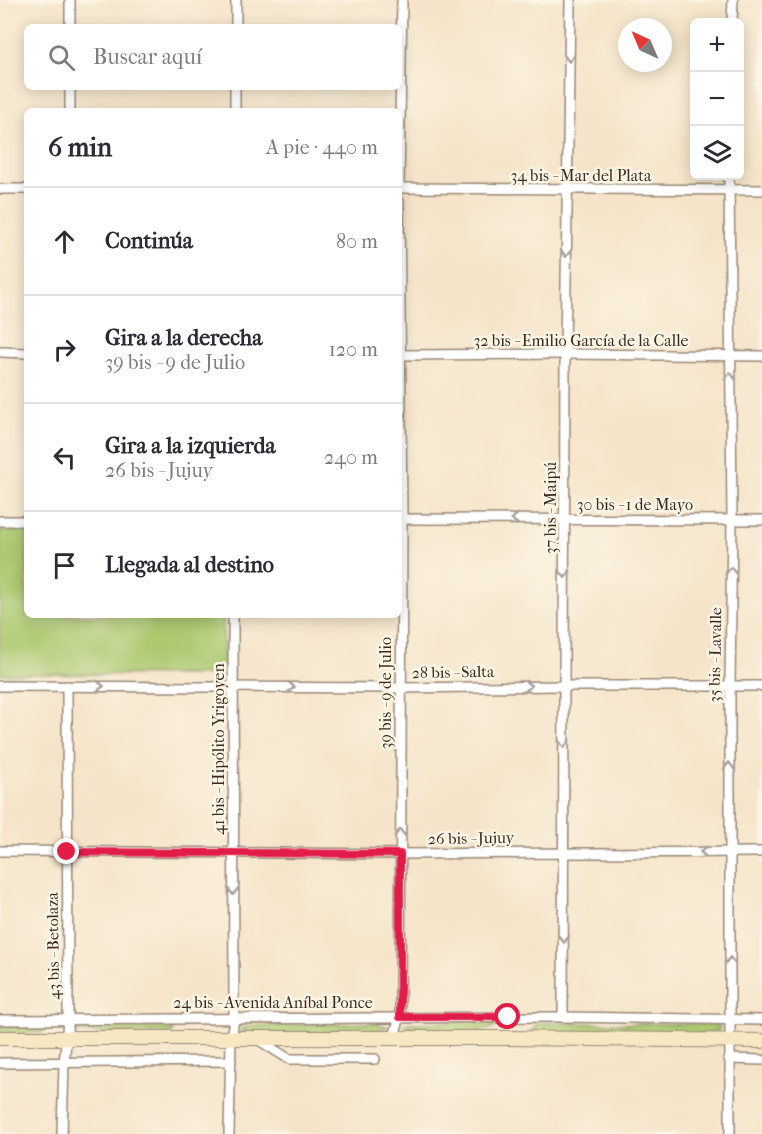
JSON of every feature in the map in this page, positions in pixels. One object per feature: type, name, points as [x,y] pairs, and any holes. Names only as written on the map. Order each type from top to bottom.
[{"type":"main road","points":[[0,1038],[508,1038],[762,1041]]},
{"type":"street","points":[[70,0],[70,24]]},
{"type":"street","points":[[236,0],[236,24]]},
{"type":"street","points":[[402,0],[402,24]]},
{"type":"street","name":"37 bis - Maipú","points":[[563,1017],[565,354],[570,0]]},
{"type":"street","points":[[732,18],[733,0]]},
{"type":"street","points":[[70,90],[70,108]]},
{"type":"street","points":[[235,90],[235,108]]},
{"type":"street","points":[[400,108],[401,90]]},
{"type":"street","name":"35 bis - Lavalle","points":[[729,180],[732,519],[729,1134]]},
{"type":"street","name":"34 bis - Mar del Plata","points":[[402,188],[762,190]]},
{"type":"street","points":[[0,189],[24,189]]},
{"type":"street","points":[[0,352],[24,352]]},
{"type":"street","name":"32 bis - Emilio García de la Calle","points":[[402,355],[762,356]]},
{"type":"street","name":"30 bis - 1 de Mayo","points":[[402,519],[762,520]]},
{"type":"street","points":[[0,520],[24,521]]},
{"type":"street","name":"41 bis - Hipólito Yrigoyen","points":[[229,1134],[231,1039],[234,1019],[233,618]]},
{"type":"street","name":"39 bis - 9 de Julio","points":[[393,1039],[400,1017],[400,618]]},
{"type":"street","name":"28 bis - Salta","points":[[0,686],[400,688],[762,686]]},
{"type":"street","name":"43 bis - Betolaza","points":[[62,1134],[64,1064],[68,1038],[67,686]]},
{"type":"street","name":"26 bis - Jujuy","points":[[0,851],[400,854],[564,851],[762,852]]},
{"type":"street","name":"24 bis - Avenida Aníbal Ponce","points":[[0,1020],[400,1017],[762,1020]]},
{"type":"street","points":[[508,1017],[508,1038]]},
{"type":"street","points":[[257,1039],[289,1059],[375,1059]]},
{"type":"street","points":[[729,1059],[762,1060]]},
{"type":"street","points":[[0,1063],[231,1061]]},
{"type":"green space","points":[[0,531],[24,531],[24,618],[223,618],[224,665],[215,675],[0,674]]},
{"type":"green space","points":[[496,1022],[497,1025],[489,1029],[458,1033],[417,1032],[403,1025],[410,1023]]},
{"type":"green space","points":[[376,1023],[388,1027],[366,1034],[248,1034],[240,1030],[250,1026]]},
{"type":"green space","points":[[538,1023],[714,1024],[720,1027],[719,1030],[708,1035],[530,1032]]},
{"type":"green space","points":[[0,1026],[43,1026],[48,1029],[41,1033],[0,1034]]},
{"type":"green space","points":[[77,1026],[173,1028],[172,1034],[76,1033]]},
{"type":"route","points":[[67,852],[400,854],[400,1017],[508,1017]]}]
